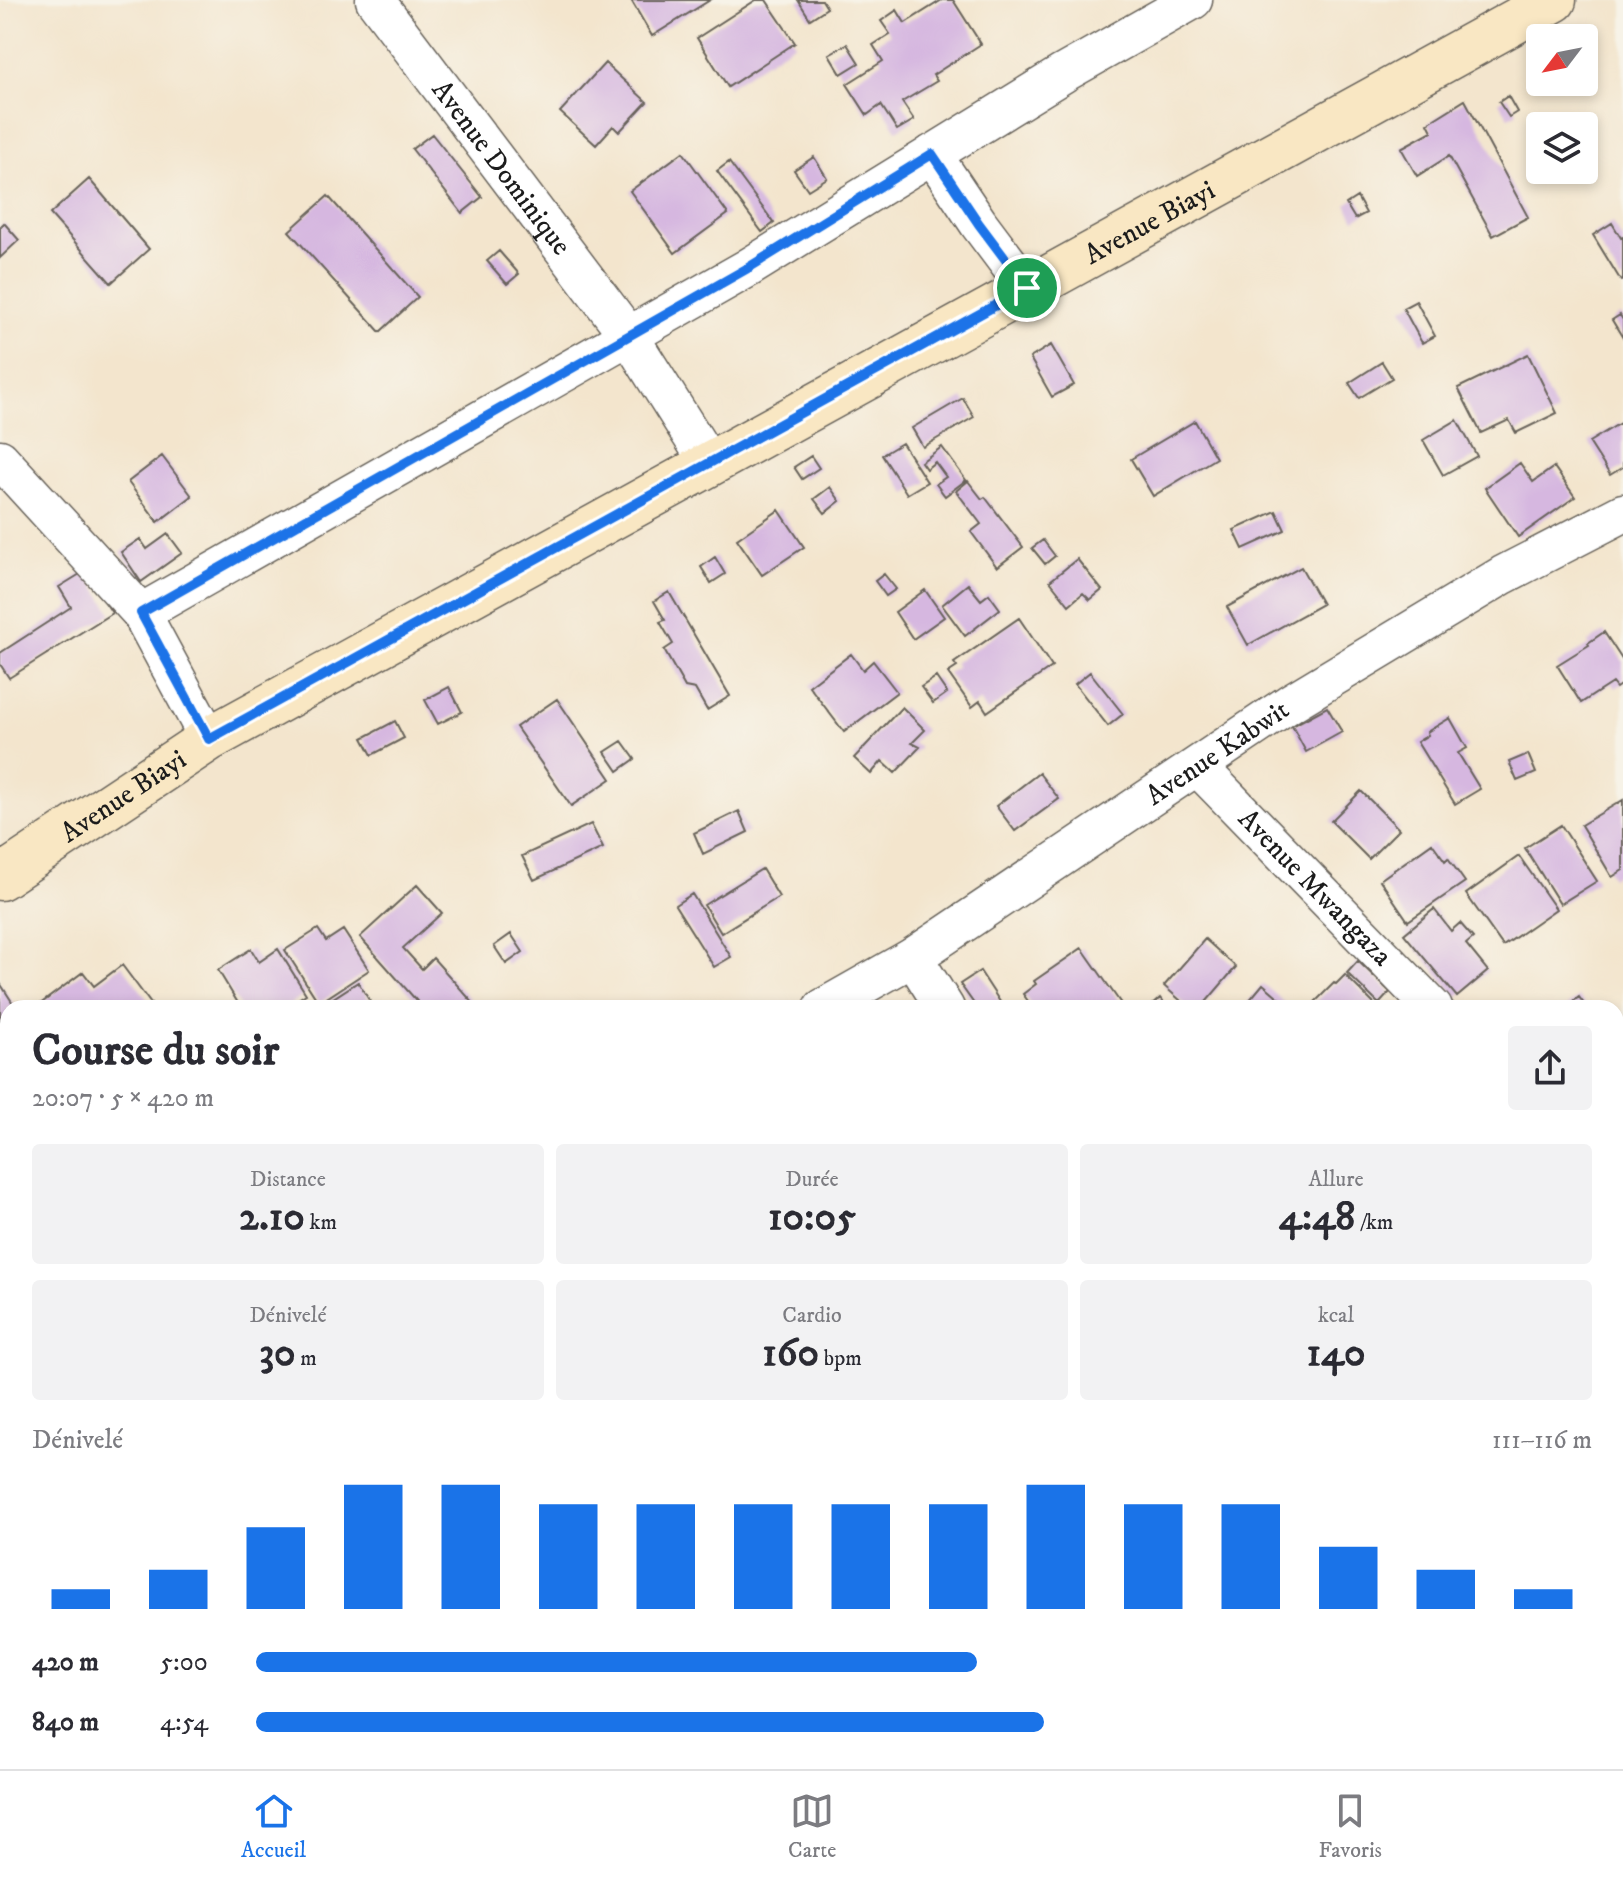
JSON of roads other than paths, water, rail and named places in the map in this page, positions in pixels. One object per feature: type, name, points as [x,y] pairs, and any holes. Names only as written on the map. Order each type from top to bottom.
[{"type":"street","name":"Avenue Dominique","points":[[375,0],[629,336],[709,463]]},
{"type":"street","points":[[141,613],[748,268],[1064,73],[1193,0]]},
{"type":"street","name":"Avenue Biayi","points":[[0,878],[209,739],[1554,0]]},
{"type":"street","points":[[932,154],[1027,288]]},
{"type":"street","points":[[0,459],[141,613],[209,739]]},
{"type":"street","name":"Avenue Kabwit","points":[[837,1000],[913,957],[1292,702],[1503,575],[1623,513]]},
{"type":"street","name":"Avenue Mwangaza","points":[[1198,767],[1425,1000]]},
{"type":"street","points":[[913,957],[940,1000]]}]
